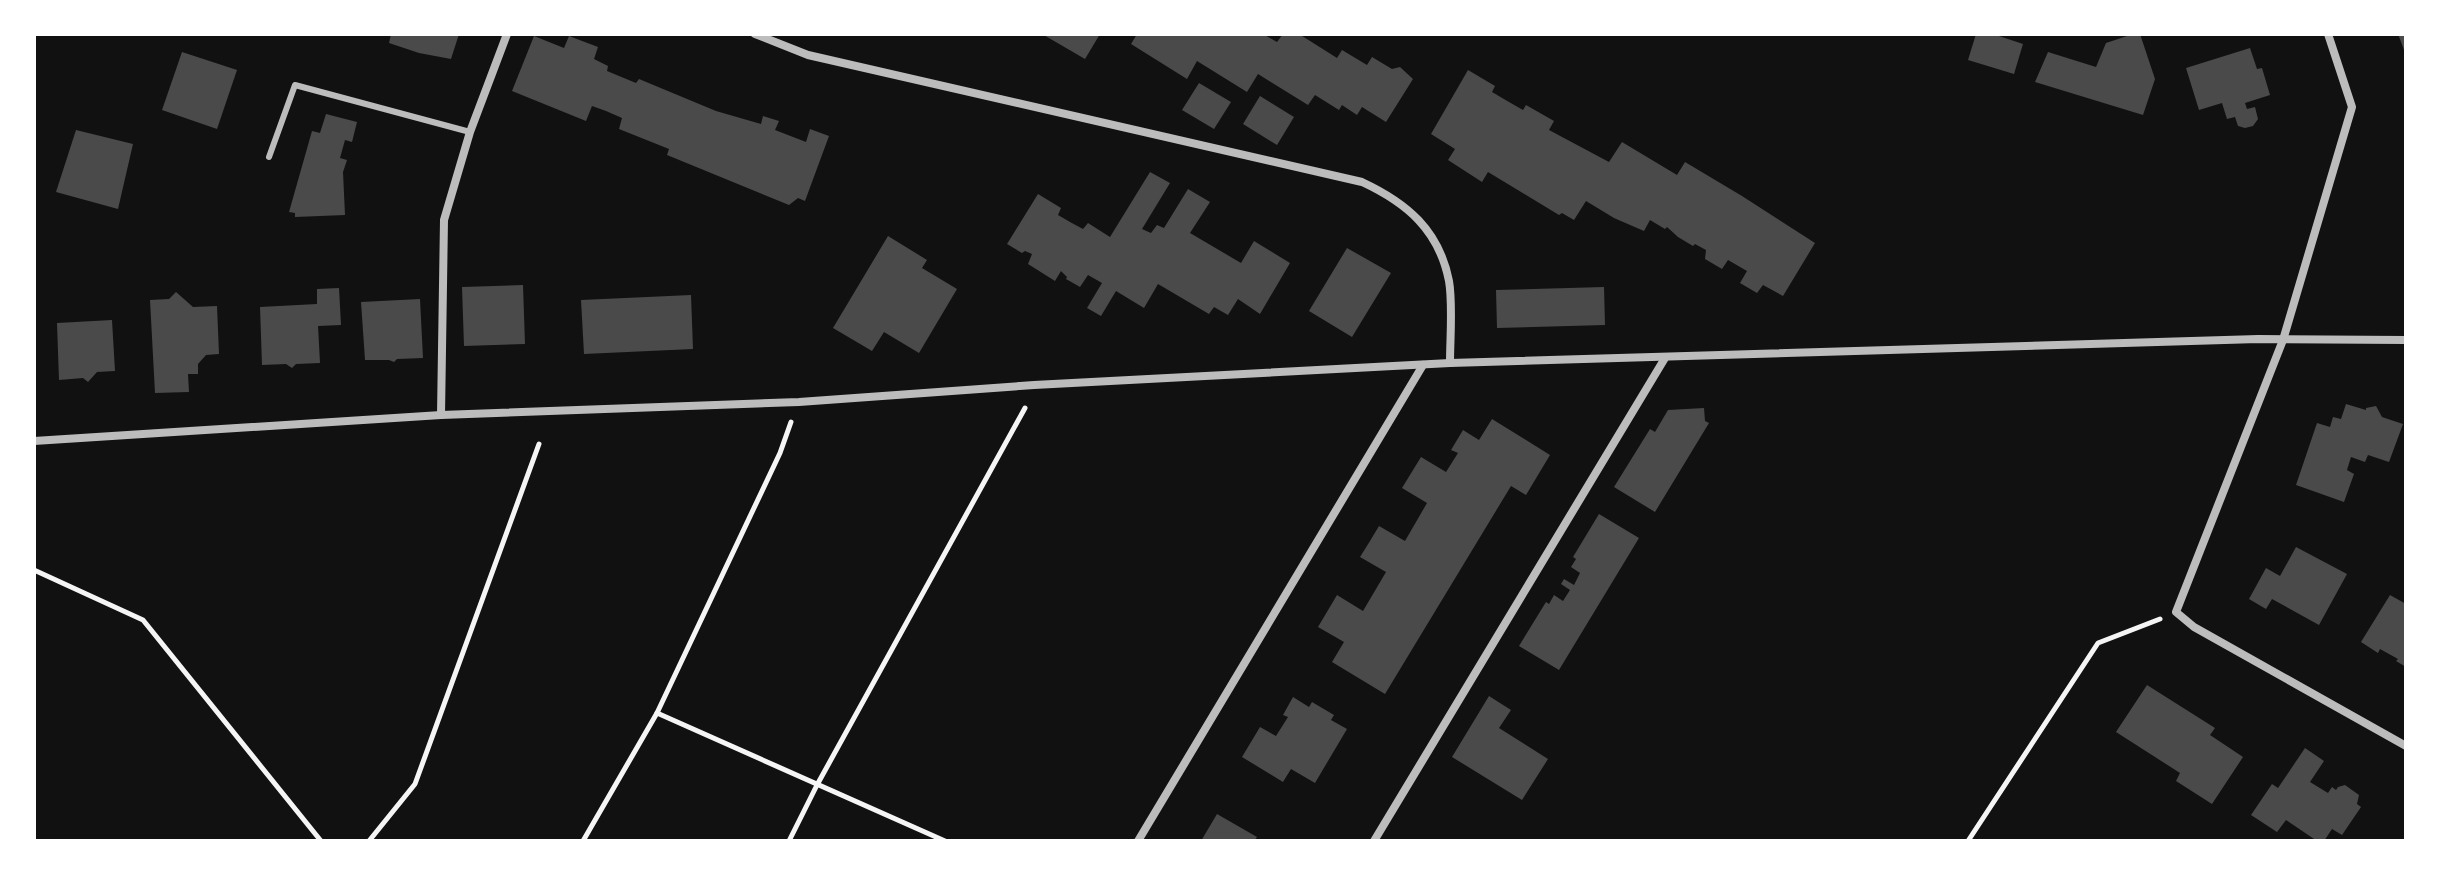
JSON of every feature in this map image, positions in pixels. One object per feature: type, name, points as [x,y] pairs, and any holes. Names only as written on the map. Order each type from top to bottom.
[{"type":"street","points":[[441,415],[444,220],[470,132],[507,34]]},
{"type":"street","points":[[755,34],[808,55],[1362,182],[1390,195],[1416,215],[1438,245],[1450,283],[1450,363]]},
{"type":"street","points":[[2328,34],[2352,107],[2283,340],[2176,612],[2194,627],[2406,746]]},
{"type":"street","points":[[34,441],[441,415],[799,402],[1034,385],[1450,363],[2283,340],[2406,340]]},
{"type":"street","points":[[1374,841],[1665,358]]},
{"type":"street","points":[[1138,841],[1423,365]]},
{"type":"lane","points":[[269,157],[295,85],[470,132]]},
{"type":"path","points":[[789,841],[1023,412],[1034,385]]},
{"type":"path","points":[[583,841],[657,713],[780,453],[799,402]]},
{"type":"path","points":[[369,841],[415,784],[539,444]]},
{"type":"path","points":[[34,570],[143,620],[321,841]]},
{"type":"path","points":[[1968,841],[2098,643],[2176,612]]},
{"type":"path","points":[[657,713],[945,841]]},
{"type":"building","points":[[391,34],[459,34],[451,59],[389,43]]},
{"type":"building","points":[[1042,34],[1100,34],[1085,59]]},
{"type":"building","points":[[1137,34],[1263,34],[1277,42],[1283,34],[1299,34],[1337,58],[1342,50],[1367,65],[1372,57],[1392,69],[1400,67],[1413,79],[1386,122],[1362,107],[1357,115],[1342,105],[1339,110],[1315,95],[1308,105],[1258,74],[1247,92],[1197,61],[1187,79],[1131,44]]},
{"type":"building","points":[[1976,34],[1993,34],[2023,44],[2014,74],[1968,60]]},
{"type":"building","points":[[2140,34],[2155,79],[2143,115],[2035,82],[2048,52],[2096,67],[2106,43]]},
{"type":"building","points":[[2398,34],[2406,34],[2406,55]]},
{"type":"building","points":[[534,36],[564,48],[569,36],[598,47],[594,59],[608,66],[607,71],[636,83],[639,79],[716,111],[761,124],[763,116],[779,121],[775,130],[806,142],[810,129],[829,136],[805,201],[798,198],[789,205],[667,155],[669,149],[619,129],[622,118],[606,111],[592,106],[586,121],[512,91]]},
{"type":"building","points":[[2250,48],[2257,69],[2262,68],[2270,95],[2245,103],[2247,109],[2255,107],[2258,119],[2253,126],[2238,126],[2235,117],[2227,119],[2222,103],[2199,110],[2186,68]]},
{"type":"building","points":[[182,52],[237,70],[217,129],[162,110]]},
{"type":"building","points":[[1468,70],[1495,86],[1492,92],[1523,110],[1526,105],[1554,121],[1549,130],[1609,162],[1622,142],[1677,175],[1685,162],[1815,243],[1783,296],[1763,285],[1757,293],[1740,283],[1747,271],[1728,260],[1722,269],[1705,259],[1706,250],[1695,244],[1693,246],[1667,227],[1665,229],[1650,220],[1644,231],[1586,201],[1574,220],[1562,213],[1559,215],[1488,172],[1482,182],[1448,160],[1455,149],[1431,134]]},
{"type":"building","points":[[1199,83],[1231,102],[1214,129],[1182,110]]},
{"type":"building","points":[[1260,96],[1294,117],[1277,145],[1243,124]]},
{"type":"building","points":[[326,114],[357,122],[352,142],[345,140],[340,158],[347,160],[343,172],[345,215],[295,217],[295,213],[289,212],[312,131],[320,133]]},
{"type":"building","points":[[76,130],[133,144],[118,209],[56,192]]},
{"type":"building","points":[[1150,172],[1170,183],[1142,229],[1151,233],[1157,225],[1164,228],[1188,189],[1210,202],[1190,233],[1241,263],[1254,241],[1290,263],[1260,314],[1238,299],[1228,315],[1214,307],[1209,314],[1158,284],[1144,308],[1116,291],[1101,316],[1087,308],[1102,283],[1088,275],[1080,287],[1066,279],[1061,271],[1055,281],[1028,264],[1032,254],[1022,253],[1007,244],[1038,194],[1061,208],[1058,215],[1083,229],[1088,223],[1110,237]]},
{"type":"building","points":[[888,236],[927,260],[922,268],[957,289],[919,353],[884,332],[872,351],[833,328]]},
{"type":"building","points":[[1347,248],[1391,273],[1352,337],[1309,311]]},
{"type":"building","points":[[523,285],[525,344],[464,346],[462,287]]},
{"type":"building","points":[[1604,287],[1605,325],[1497,328],[1496,290]]},
{"type":"building","points":[[339,288],[341,325],[318,326],[320,363],[296,364],[292,368],[286,364],[262,365],[260,307],[317,304],[317,289]]},
{"type":"building","points":[[176,292],[193,307],[217,306],[219,354],[206,355],[198,364],[198,374],[188,374],[189,392],[155,393],[150,300],[169,299]]},
{"type":"building","points":[[691,295],[693,349],[584,354],[581,300]]},
{"type":"building","points":[[420,299],[423,358],[397,359],[394,362],[365,360],[361,302]]},
{"type":"building","points":[[112,320],[115,371],[97,372],[88,382],[83,378],[59,380],[57,323]]},
{"type":"building","points":[[2346,404],[2366,410],[2376,406],[2382,417],[2403,424],[2389,462],[2368,455],[2365,462],[2351,457],[2347,470],[2354,474],[2344,502],[2296,485],[2317,423],[2330,427],[2333,417],[2341,419]]},
{"type":"building","points":[[1704,408],[1705,421],[1709,423],[1655,512],[1614,487],[1650,429],[1655,432],[1668,410]]},
{"type":"building","points":[[1492,419],[1550,455],[1526,495],[1511,486],[1385,694],[1332,662],[1344,642],[1318,627],[1337,595],[1363,611],[1386,572],[1360,557],[1379,526],[1405,541],[1427,503],[1402,488],[1421,457],[1446,472],[1458,453],[1451,450],[1463,430],[1479,440]]},
{"type":"building","points":[[1599,514],[1639,538],[1559,670],[1519,646],[1546,602],[1549,604],[1554,595],[1563,601],[1570,590],[1561,584],[1564,579],[1574,585],[1580,573],[1571,567],[1576,559],[1573,557]]},
{"type":"building","points":[[2296,547],[2347,574],[2319,625],[2272,599],[2266,609],[2249,599],[2266,568],[2280,576]]},
{"type":"building","points":[[2390,595],[2406,604],[2406,667],[2380,649],[2378,653],[2361,642]]},
{"type":"building","points":[[2147,685],[2215,728],[2210,735],[2243,757],[2212,804],[2176,781],[2180,773],[2116,732]]},
{"type":"building","points":[[1489,696],[1511,710],[1499,728],[1548,759],[1522,800],[1452,757]]},
{"type":"building","points":[[1293,697],[1309,707],[1312,702],[1334,715],[1331,720],[1347,729],[1315,783],[1291,769],[1283,782],[1242,757],[1260,727],[1276,736],[1288,717],[1283,715]]},
{"type":"building","points":[[2305,748],[2324,761],[2310,782],[2328,793],[2332,787],[2336,790],[2345,785],[2359,795],[2357,804],[2361,807],[2342,835],[2332,829],[2324,841],[2317,841],[2286,820],[2277,832],[2251,815],[2272,784],[2278,788]]},
{"type":"building","points":[[1217,814],[1257,837],[1254,841],[1201,841]]}]
